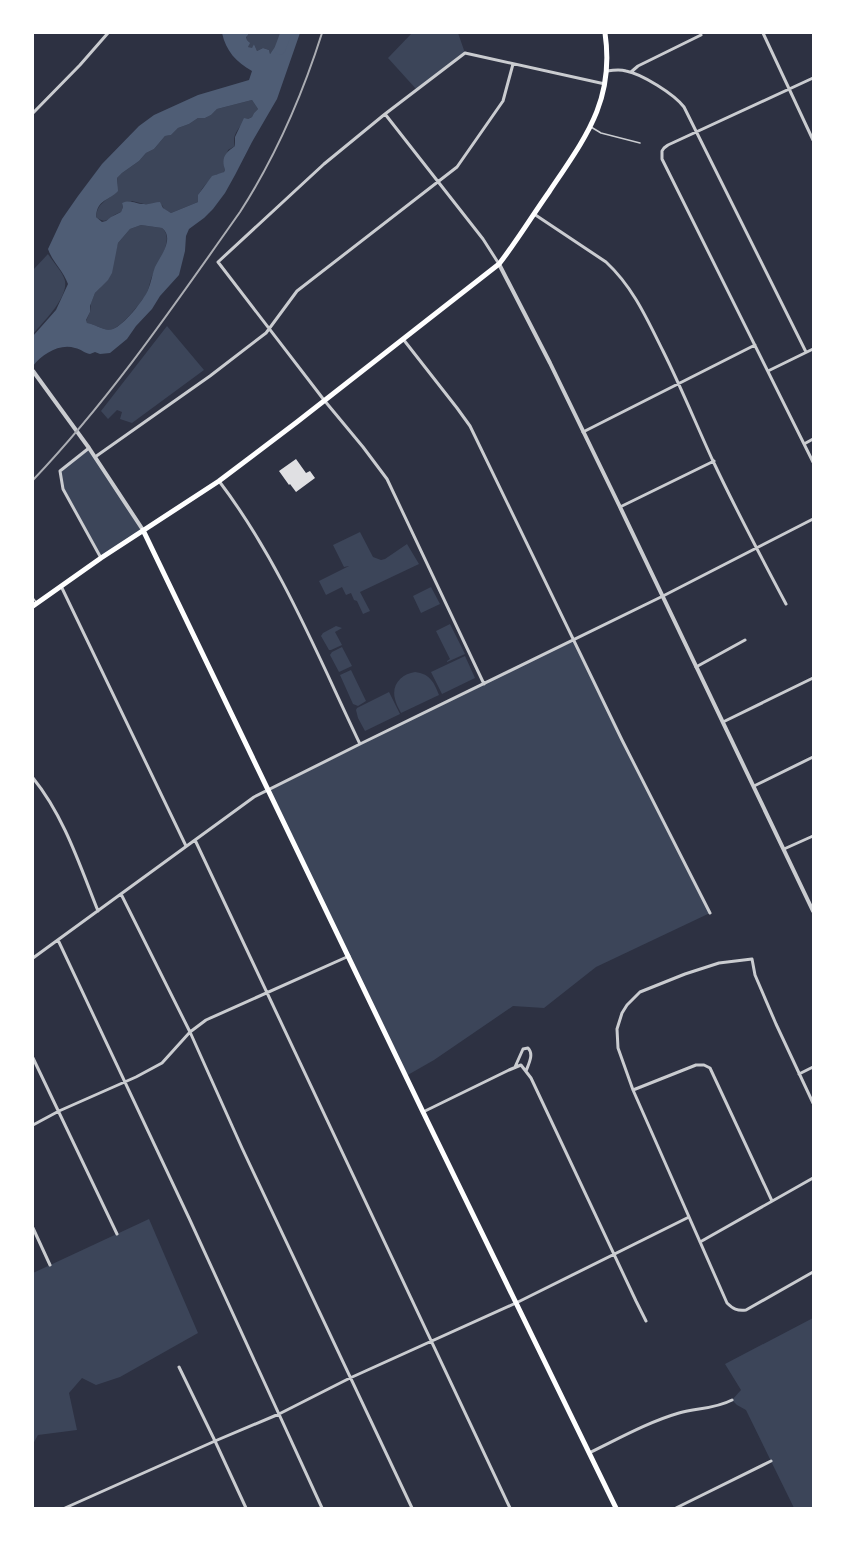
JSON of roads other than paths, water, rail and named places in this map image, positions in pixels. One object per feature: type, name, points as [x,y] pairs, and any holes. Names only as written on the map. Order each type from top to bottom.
[{"type":"main road","points":[[35,604],[100,558],[219,481],[403,340],[499,264],[517,241],[591,128],[600,104],[607,71],[607,50],[604,33]]},
{"type":"main road","points":[[143,530],[423,1112],[616,1508]]},
{"type":"street","points":[[33,113],[80,65],[108,33]]},
{"type":"street","points":[[763,33],[813,140]]},
{"type":"street","points":[[631,72],[638,66],[701,35]]},
{"type":"street","points":[[484,684],[387,479],[218,262],[324,164],[385,114],[465,53],[605,84]]},
{"type":"street","points":[[95,456],[210,376],[266,333],[297,291],[457,166],[499,107],[506,91],[513,64]]},
{"type":"street","points":[[607,71],[622,70],[631,72],[668,92],[684,108],[698,132],[806,352]]},
{"type":"street","points":[[813,78],[664,148],[662,151],[662,159],[813,462]]},
{"type":"street","points":[[385,114],[483,239],[499,264],[620,507],[813,911]]},
{"type":"street","points":[[534,214],[606,262],[616,272],[641,306],[679,384],[714,462],[756,548],[786,604]]},
{"type":"street","points":[[403,340],[458,408],[470,426],[573,640],[710,913]]},
{"type":"street","points":[[583,432],[755,345]]},
{"type":"street","points":[[768,371],[813,349]]},
{"type":"street","points":[[33,371],[95,456],[143,530]]},
{"type":"street","points":[[804,444],[813,439]]},
{"type":"street","points":[[89,448],[60,471],[63,489],[100,558]]},
{"type":"street","points":[[620,507],[714,462]]},
{"type":"street","points":[[219,481],[240,508],[269,556],[360,744]]},
{"type":"street","points":[[33,958],[186,846],[254,798],[268,790],[663,596],[813,519]]},
{"type":"street","points":[[61,586],[186,846]]},
{"type":"street","points":[[696,667],[745,640]]},
{"type":"street","points":[[723,722],[813,678]]},
{"type":"street","points":[[754,786],[813,757]]},
{"type":"street","points":[[33,778],[55,812],[98,910]]},
{"type":"street","points":[[784,849],[813,836]]},
{"type":"street","points":[[195,840],[510,1508]]},
{"type":"street","points":[[121,894],[190,1032],[242,1148],[412,1508]]},
{"type":"street","points":[[58,940],[322,1508]]},
{"type":"street","points":[[33,1125],[59,1111],[125,1082],[162,1063],[190,1032],[206,1020],[349,956]]},
{"type":"street","points":[[813,1103],[770,1010],[756,975],[752,959],[719,963],[685,974],[640,992],[627,1005],[622,1013],[617,1029],[618,1048],[633,1090],[727,1303],[734,1309],[740,1311],[746,1310],[813,1272]]},
{"type":"street","points":[[515,1067],[523,1049],[528,1048],[531,1051],[531,1056],[526,1071]]},
{"type":"street","points":[[33,1058],[117,1234]]},
{"type":"street","points":[[633,1090],[696,1065],[704,1064],[710,1068],[772,1201]]},
{"type":"street","points":[[423,1112],[522,1065],[646,1321]]},
{"type":"street","points":[[799,1074],[813,1067]]},
{"type":"street","points":[[700,1242],[813,1178]]},
{"type":"street","points":[[65,1508],[215,1440],[279,1414],[350,1378],[516,1303],[689,1217]]},
{"type":"street","points":[[33,1228],[50,1265]]},
{"type":"street","points":[[178,1367],[215,1440],[246,1508]]},
{"type":"street","points":[[589,1453],[664,1418],[681,1412],[723,1405],[732,1400]]},
{"type":"street","points":[[676,1508],[771,1461]]},
{"type":"lane","points":[[591,128],[601,133],[640,144]]},
{"type":"lane","points":[[33,598],[35,604]]},
{"type":"waterway","points":[[280,49],[286,33]]},
{"type":"railway","points":[[33,480],[62,449],[116,383],[167,316],[240,212],[265,169],[287,125],[306,80],[322,33]]}]
